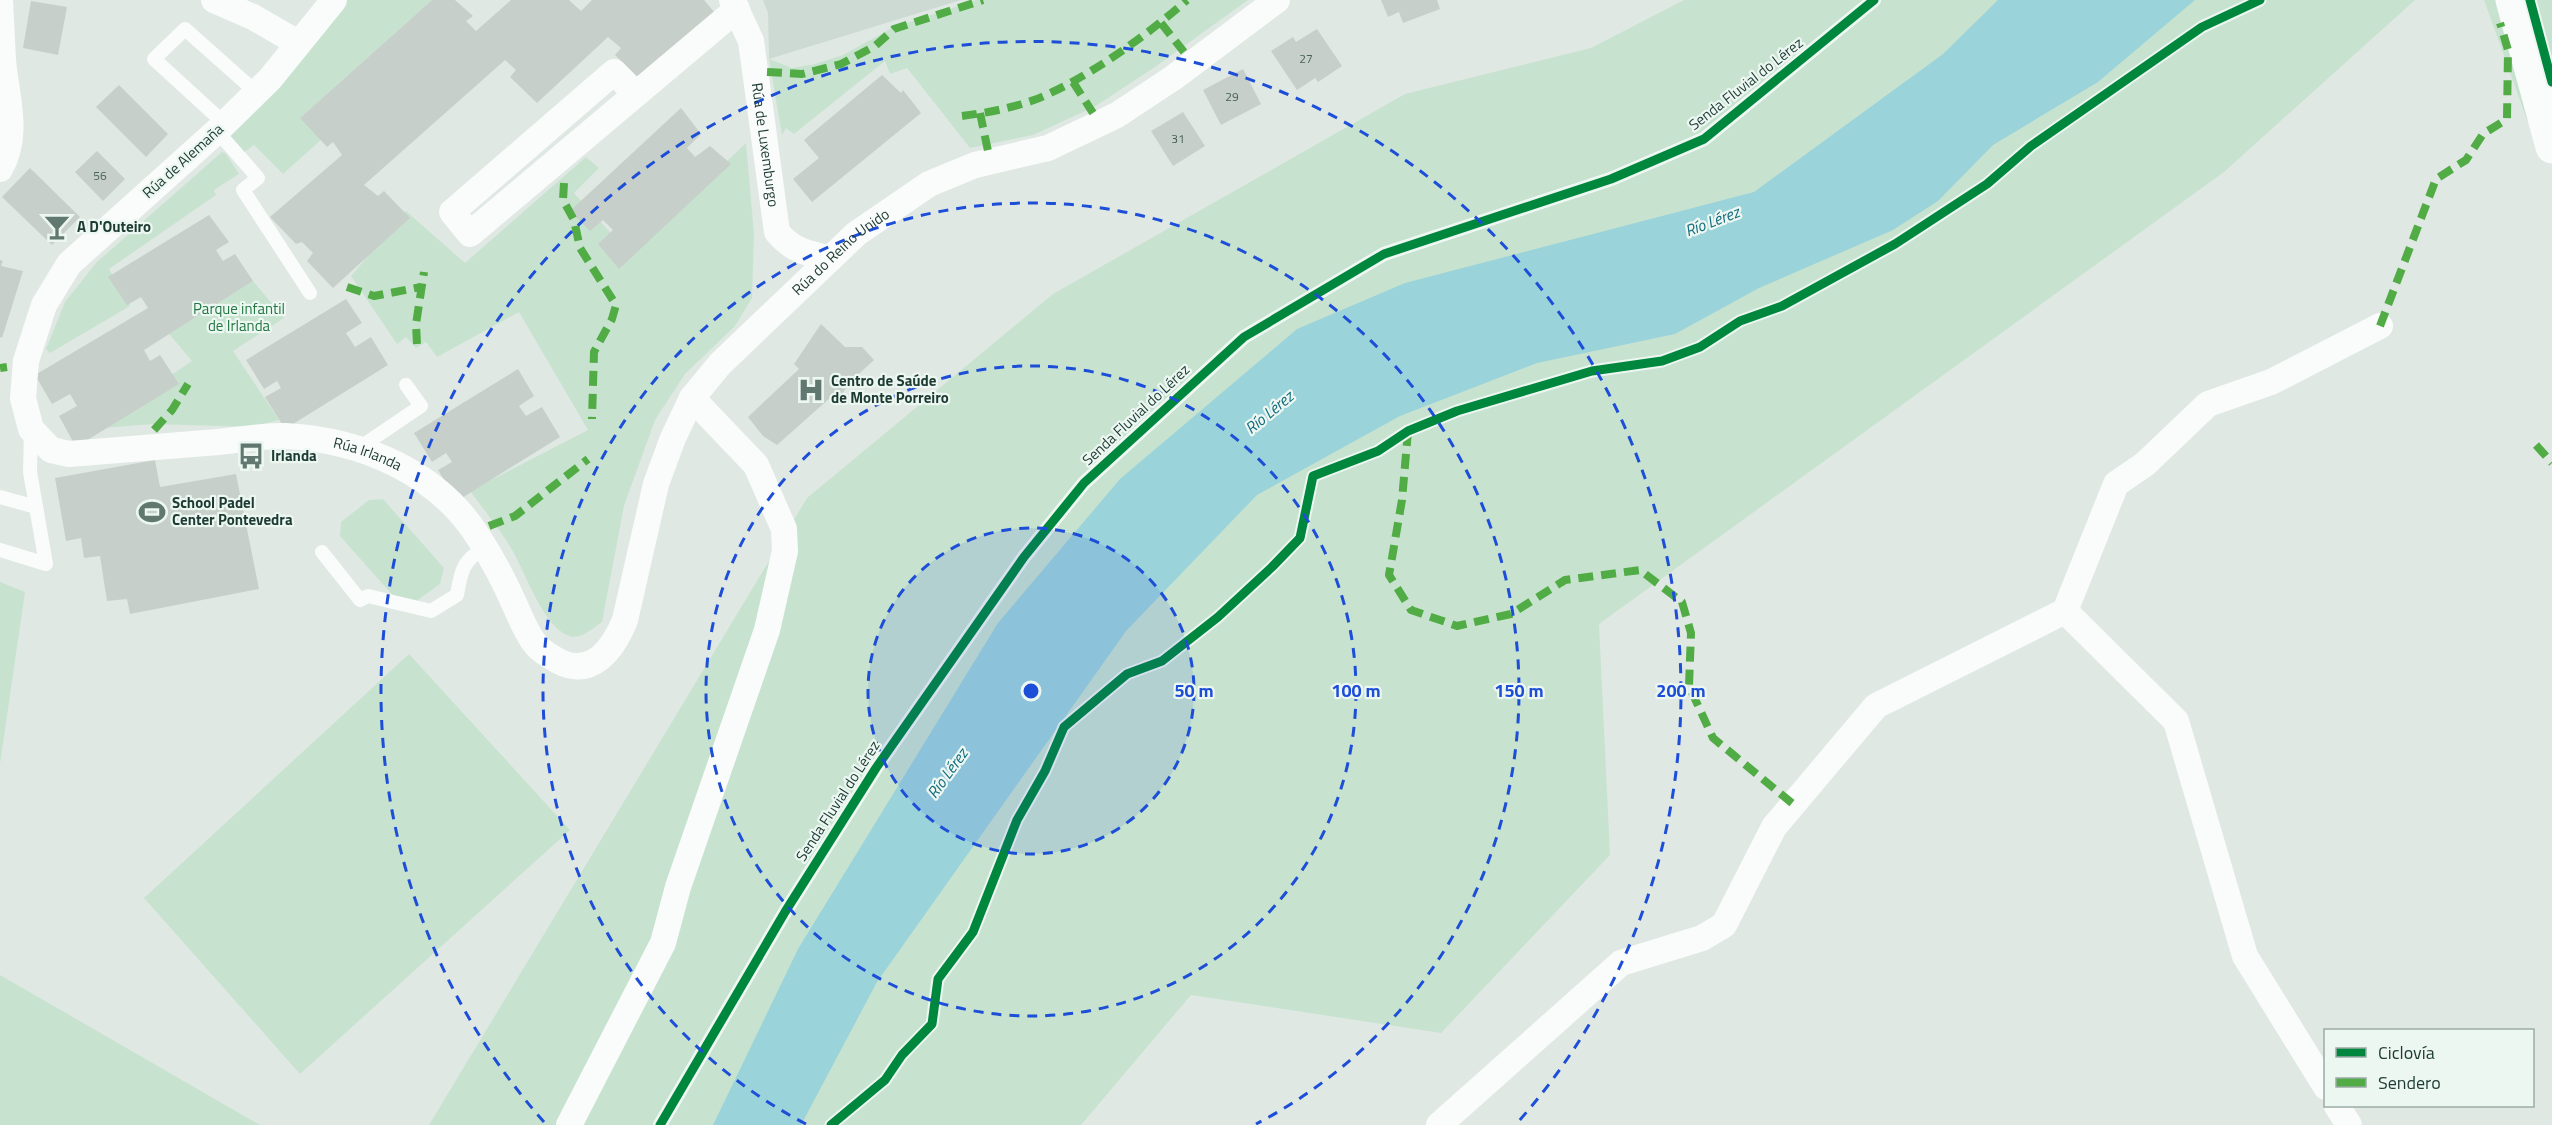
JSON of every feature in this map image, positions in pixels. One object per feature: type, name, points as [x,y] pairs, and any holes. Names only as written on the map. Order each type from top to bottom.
[{"type":"street","points":[[0,0],[3,63],[9,96],[11,130],[6,158],[0,169]]},
{"type":"street","points":[[214,0],[253,17],[298,43]]},
{"type":"street","name":"Rúa de Alemaña","points":[[31,429],[23,398],[26,361],[44,305],[69,264],[221,128],[256,92],[334,0]]},
{"type":"street","name":"Rúa do Reino Unido","points":[[578,665],[593,662],[605,656],[617,640],[625,620],[656,484],[672,438],[692,398],[720,364],[856,234],[929,184],[975,165],[1048,148],[1116,116],[1173,78],[1277,0]]},
{"type":"street","points":[[2512,0],[2552,145]]},
{"type":"street","points":[[636,94],[614,72],[452,212],[470,234],[636,94],[735,5]]},
{"type":"street","name":"Rúa de Luxemburgo","points":[[735,5],[751,41],[777,232],[788,245],[800,252],[831,258]]},
{"type":"street","points":[[1439,1125],[1621,963],[1702,938],[1724,925],[1774,827],[1876,706],[2065,611],[2116,484],[2145,464],[2208,404],[2271,382],[2380,326]]},
{"type":"street","points":[[569,1125],[663,943],[678,888],[767,630],[785,551],[784,529],[756,465],[692,398]]},
{"type":"street","name":"Rúa Irlanda","points":[[31,429],[51,450],[69,454],[285,436],[359,448],[408,470],[458,510],[485,547],[537,647],[562,663],[578,665]]},
{"type":"street","points":[[2065,611],[2176,721],[2245,956],[2324,1085]]},
{"type":"street","points":[[2338,1107],[2349,1125]]},
{"type":"lane","name":"Senda Fluvial do Lérez","points":[[660,1125],[785,912],[876,768],[1024,557],[1084,483],[1253,330],[1384,254],[1611,179],[1704,139],[1874,0]]},
{"type":"lane","points":[[256,92],[185,29],[154,59],[221,128],[258,178],[243,190],[310,293]]},
{"type":"lane","points":[[359,448],[421,406],[406,385]]},
{"type":"lane","points":[[0,550],[45,564],[30,472],[31,429]]},
{"type":"lane","points":[[0,497],[36,507]]},
{"type":"lane","points":[[322,552],[360,600],[368,596],[431,611],[457,595],[461,569],[485,547]]},
{"type":"shaded area","points":[[763,0],[961,0],[769,59],[768,13]]},
{"type":"green space","points":[[342,0],[432,0],[300,118],[323,138],[283,174],[254,145],[243,153],[225,131]]},
{"type":"green space","points":[[976,0],[1248,0],[1155,67],[1094,107],[1033,135],[970,148],[907,68],[890,74],[885,61],[794,134],[786,128],[782,135],[769,59],[792,68],[815,64],[843,55],[892,28]]},
{"type":"green space","points":[[1684,0],[2415,0],[2224,172],[1599,624],[1610,855],[1441,1033],[1191,995],[1081,1125],[429,1125],[807,498],[1053,294],[1405,94],[1591,48]]},
{"type":"green space","points":[[2484,0],[2552,0],[2552,102],[2527,120]]},
{"type":"green space","points":[[746,143],[754,234],[752,298],[735,326],[685,374],[655,420],[624,506],[602,622],[582,635],[569,636],[551,622],[535,597],[511,548],[470,491],[588,430],[519,312],[437,357],[426,342],[416,348],[406,337],[397,344],[351,276],[406,211],[465,263],[586,157],[599,168],[574,193],[630,254]]},
{"type":"green space","points":[[222,152],[226,154],[239,174],[214,190],[216,195],[109,269],[130,306],[50,353],[46,349],[65,302],[97,262]]},
{"type":"green space","name":"Parque infantil de Irlanda","points":[[253,281],[284,318],[233,351],[279,420],[251,427],[153,424],[90,429],[192,361],[169,334]]},
{"type":"green space","points":[[383,499],[444,568],[440,584],[415,602],[396,599],[340,536],[341,522],[369,500]]},
{"type":"green space","points":[[0,582],[25,592],[0,764]]},
{"type":"green space","points":[[409,654],[570,830],[300,1074],[144,898]]},
{"type":"green space","points":[[0,975],[260,1125],[0,1125]]},
{"type":"water","name":"Río Lérez","points":[[1998,0],[2195,0],[2098,82],[1993,145],[1938,201],[1893,230],[1759,288],[1675,334],[1537,363],[1400,416],[1257,495],[1126,631],[877,982],[801,1125],[713,1125],[798,949],[998,623],[1120,479],[1297,329],[1405,283],[1754,192],[1943,54]]},
{"type":"building","points":[[432,0],[455,0],[473,16],[466,21],[476,31],[511,0],[569,0],[581,11],[592,0],[704,0],[715,13],[641,81],[615,55],[621,48],[608,37],[537,103],[510,77],[516,70],[505,60],[364,185],[378,196],[384,191],[410,218],[333,288],[307,261],[313,253],[302,242],[296,244],[270,217],[342,155],[333,142],[327,147],[300,118]]},
{"type":"building","points":[[1381,0],[1437,0],[1440,9],[1403,23],[1399,12],[1388,17]]},
{"type":"building","points":[[31,1],[67,7],[58,55],[23,48]]},
{"type":"building","points":[[1317,29],[1342,66],[1318,82],[1315,78],[1297,90],[1271,51],[1293,37],[1296,42]]},
{"type":"building","points":[[1243,69],[1261,104],[1221,125],[1203,90]]},
{"type":"building","points":[[882,75],[901,93],[903,90],[921,113],[812,202],[793,179],[819,158],[804,140]]},
{"type":"building","points":[[119,85],[168,134],[146,157],[96,107]]},
{"type":"building","points":[[681,108],[701,134],[687,148],[695,157],[710,146],[731,164],[619,269],[598,244],[613,230],[603,220],[590,231],[570,211]]},
{"type":"building","points":[[1183,112],[1205,146],[1173,166],[1151,131]]},
{"type":"building","points":[[97,151],[125,179],[103,201],[75,172]]},
{"type":"building","points":[[30,168],[80,217],[52,245],[2,197]]},
{"type":"building","points":[[209,215],[229,242],[216,250],[223,261],[235,254],[253,281],[144,350],[150,361],[160,355],[179,384],[76,447],[59,416],[77,406],[70,394],[52,404],[35,375],[148,308],[141,297],[127,305],[108,277]]},
{"type":"building","points":[[0,260],[3,261],[1,266],[23,271],[2,338],[0,337]]},
{"type":"building","points":[[346,299],[362,323],[346,333],[355,347],[371,337],[388,365],[285,429],[265,397],[281,388],[277,381],[264,389],[246,360]]},
{"type":"building","name":"Centro de Saúde de Monte Porreiro","points":[[821,324],[845,347],[862,347],[874,360],[850,382],[836,403],[830,398],[777,445],[763,436],[748,417],[799,369],[794,364]]},
{"type":"building","points":[[518,369],[534,396],[519,406],[526,416],[542,407],[560,437],[457,501],[438,470],[452,462],[446,453],[432,462],[414,433]]},
{"type":"building","name":"School Padel Center Pontevedra","points":[[155,460],[160,487],[236,474],[259,589],[130,614],[127,599],[107,601],[100,556],[84,558],[81,538],[66,541],[55,478]]},
{"type":"marked path","points":[[767,72],[802,74],[841,64],[875,46],[894,29],[983,0]]},
{"type":"marked path","points":[[962,116],[1026,103],[1073,82],[1134,42],[1187,0]]},
{"type":"marked path","points":[[1161,23],[1184,52]]},
{"type":"marked path","points":[[2380,326],[2436,179],[2466,160],[2483,134],[2507,119],[2508,50],[2500,23]]},
{"type":"marked path","points":[[1073,82],[1093,113]]},
{"type":"marked path","points":[[980,113],[988,151]]},
{"type":"marked path","points":[[564,183],[563,200],[574,220],[580,248],[616,305],[612,319],[594,352],[592,419]]},
{"type":"marked path","points":[[417,344],[416,324],[424,272]]},
{"type":"marked path","points":[[347,287],[374,296],[421,287]]},
{"type":"marked path","points":[[0,368],[7,367]]},
{"type":"marked path","points":[[154,430],[172,410],[188,384]]},
{"type":"marked path","points":[[1408,431],[1402,500],[1389,575],[1411,610],[1457,626],[1511,614],[1565,580],[1640,570],[1682,602],[1691,633],[1689,686],[1713,738],[1793,804]]},
{"type":"marked path","points":[[2536,445],[2552,463]]},
{"type":"marked path","points":[[489,526],[515,516],[588,459]]},
{"type":"cycle path","points":[[660,1125],[785,912],[876,768],[1024,557],[1084,483],[1244,337],[1384,254],[1611,179],[1704,139],[1874,0]]},
{"type":"cycle path","points":[[831,1125],[885,1080],[902,1055],[932,1024],[938,979],[973,932],[1017,820],[1045,771],[1064,727],[1127,674],[1162,661],[1218,617],[1272,567],[1300,538],[1313,476],[1378,451],[1408,431],[1457,411],[1592,371],[1662,361],[1700,347],[1740,321],[1782,306],[1895,244],[1987,184],[2031,146],[2202,27],[2260,0]]},
{"type":"cycle path","points":[[2530,0],[2552,82]]},
{"type":"place","name":"A D'Outeiro","points":[[57,227]]},
{"type":"place","name":"Centro de Saúde de Monte Porreiro","points":[[811,390]]},
{"type":"place","name":"Irlanda","points":[[251,456]]},
{"type":"place","name":"School Padel Center Pontevedra","points":[[152,512]]}]
